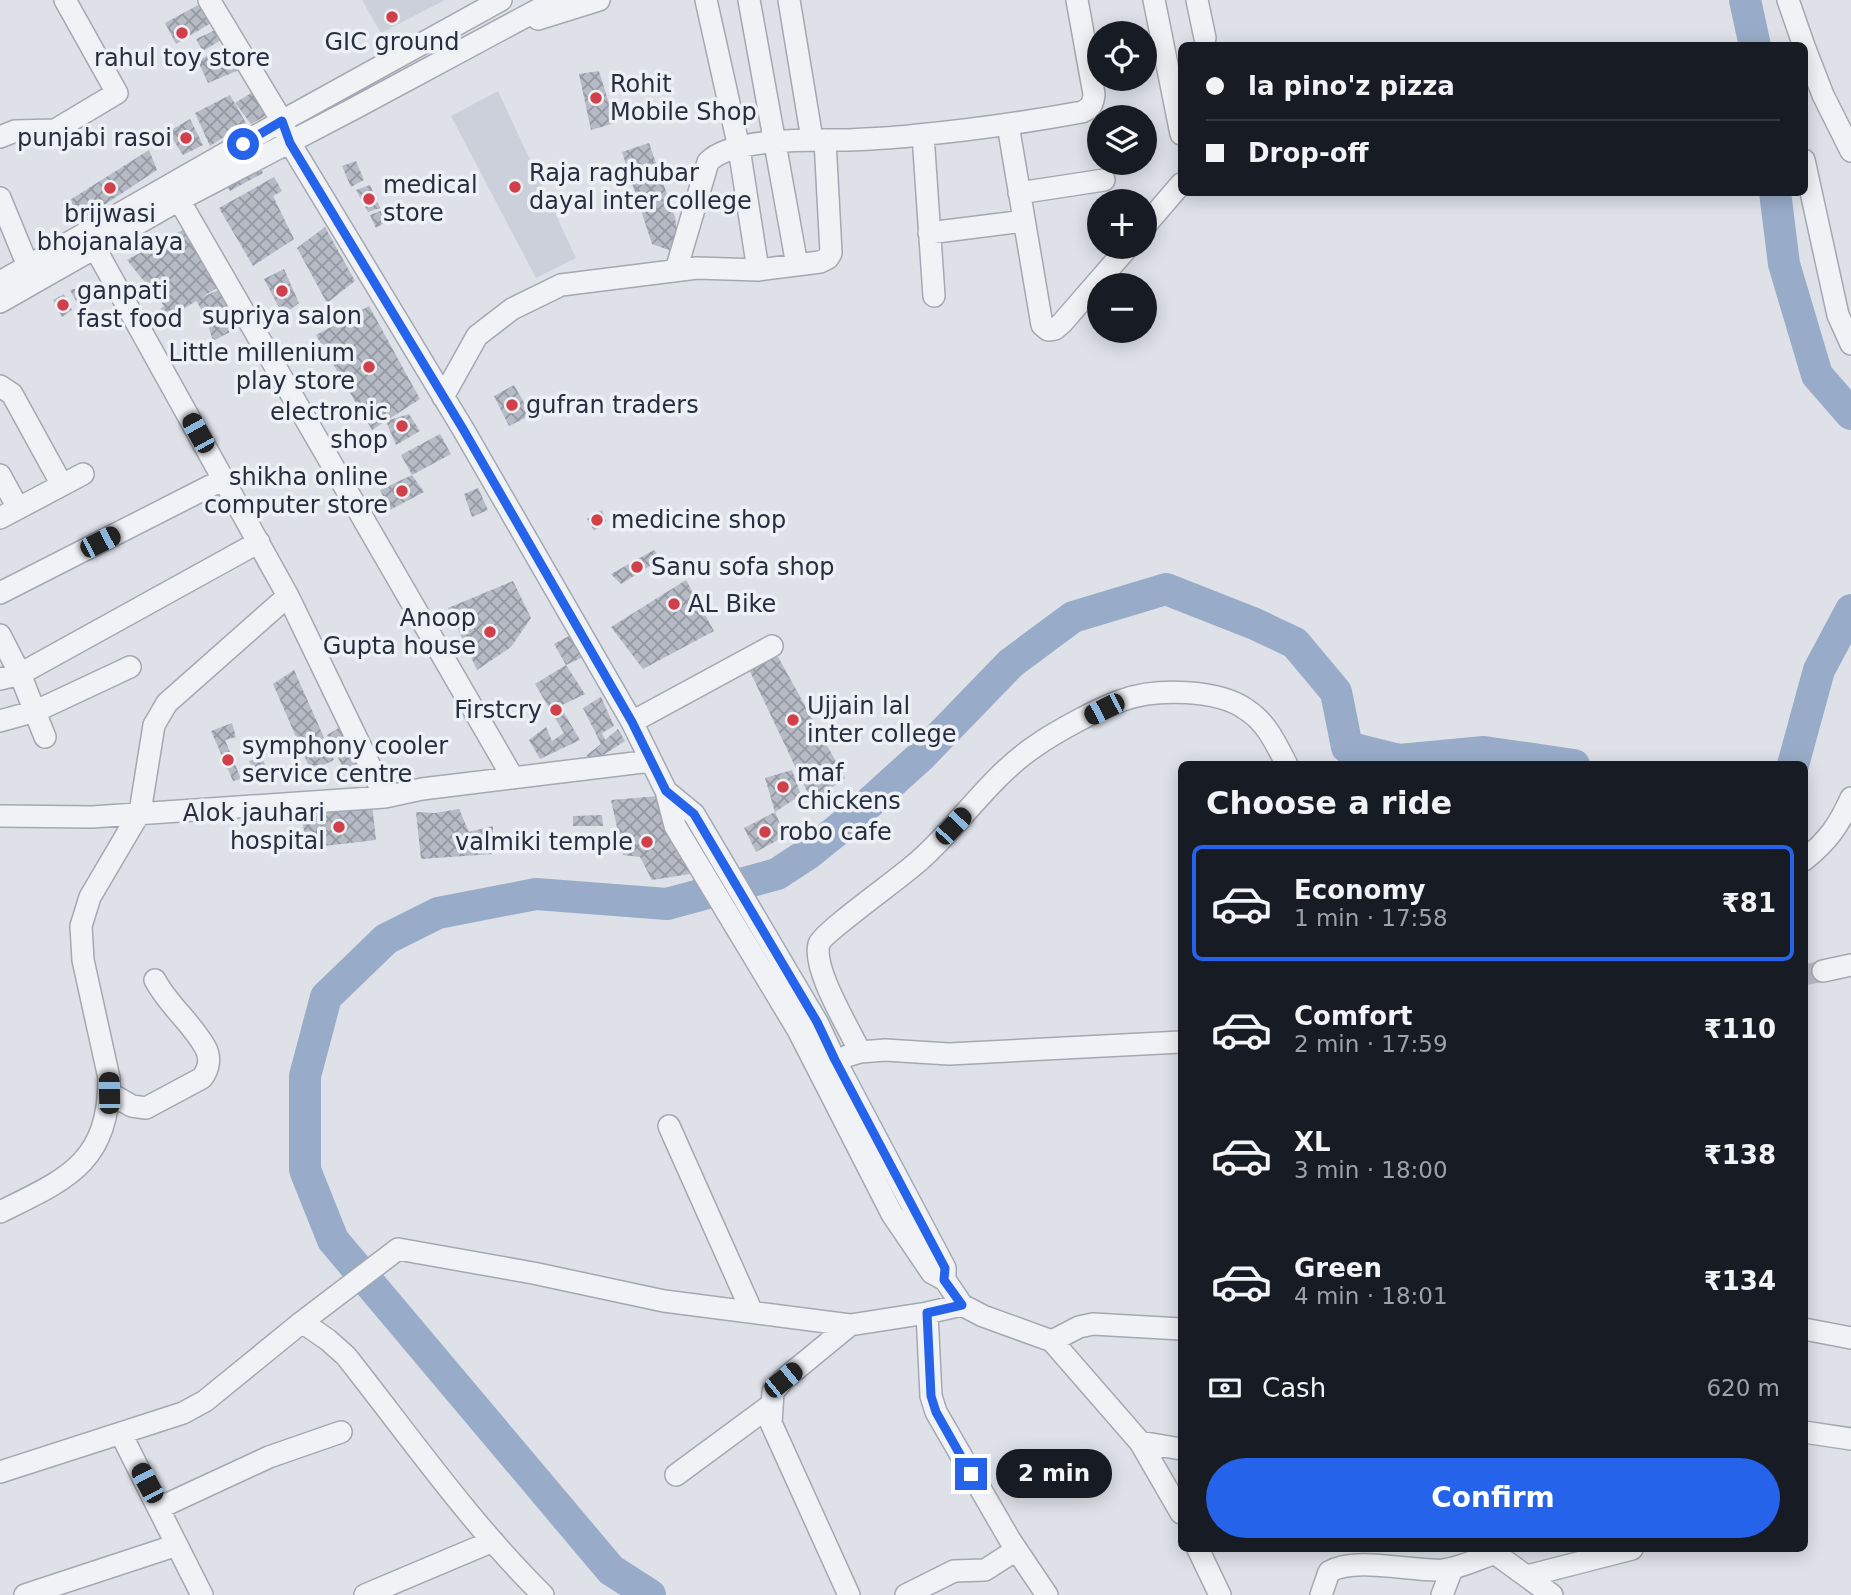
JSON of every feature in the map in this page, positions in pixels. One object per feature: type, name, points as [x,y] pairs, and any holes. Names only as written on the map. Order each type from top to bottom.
[{"type":"street","points":[[0,137],[15,131],[55,130],[117,93],[65,0]]},
{"type":"street","points":[[209,0],[282,121],[290,143],[443,397],[632,722],[666,791],[675,826],[798,1030],[892,1214],[932,1273],[944,1280],[962,1305],[1052,1340],[1140,1443],[1178,1508]]},
{"type":"street","points":[[0,282],[501,0]]},
{"type":"street","points":[[0,302],[178,200],[556,0]]},
{"type":"street","points":[[499,31],[599,0]]},
{"type":"street","points":[[706,0],[739,148],[758,270]]},
{"type":"street","points":[[749,0],[797,265]]},
{"type":"street","points":[[443,397],[477,336],[512,309],[561,285],[697,268],[758,270],[825,260],[831,253],[819,139],[789,0]]},
{"type":"street","points":[[676,270],[708,162],[714,157],[739,148],[775,143],[923,135],[1008,125],[1082,112],[1089,108],[1093,102],[1077,0]]},
{"type":"street","points":[[1154,0],[1178,119]]},
{"type":"street","points":[[1197,0],[1205,38]]},
{"type":"street","points":[[1788,0],[1802,42]]},
{"type":"street","points":[[1808,57],[1851,151]]},
{"type":"street","points":[[1008,125],[1042,325],[1048,330],[1055,329],[1062,323],[1118,259]]},
{"type":"street","points":[[923,135],[933,296]]},
{"type":"street","points":[[1808,178],[1838,316],[1851,344]]},
{"type":"street","points":[[1019,193],[1104,180]]},
{"type":"street","points":[[1157,212],[1178,187]]},
{"type":"street","points":[[178,200],[513,778]]},
{"type":"street","points":[[1,204],[28,266]]},
{"type":"street","points":[[929,233],[1024,221]]},
{"type":"street","points":[[95,248],[288,596],[385,797]]},
{"type":"street","points":[[0,386],[12,394],[62,485]]},
{"type":"street","points":[[0,475],[9,513],[83,474]]},
{"type":"street","points":[[0,593],[224,479]]},
{"type":"street","points":[[10,676],[259,542]]},
{"type":"street","points":[[0,1212],[51,1186],[80,1167],[99,1137],[109,1093],[109,1078],[83,960],[81,926],[89,897],[139,812],[154,725],[167,703],[288,596]]},
{"type":"street","points":[[0,635],[10,676],[36,711],[45,737]]},
{"type":"street","points":[[632,722],[772,646]]},
{"type":"street","points":[[0,721],[36,711],[130,667]]},
{"type":"street","points":[[860,1052],[826,981],[821,966],[820,943],[827,932],[849,918],[921,860],[1002,775],[1033,747],[1124,699],[1160,694],[1194,694],[1224,698],[1247,709],[1266,727],[1285,761]]},
{"type":"street","points":[[0,816],[92,817],[385,797],[422,789],[651,761]]},
{"type":"street","points":[[666,791],[694,814],[817,1022],[945,1268],[944,1280]]},
{"type":"street","points":[[1808,857],[1837,828],[1851,797]]},
{"type":"street","points":[[1823,971],[1851,965]]},
{"type":"street","points":[[109,1093],[132,1106],[146,1108],[202,1078],[207,1071],[209,1062],[206,1048],[169,1002],[155,979]]},
{"type":"street","points":[[835,1060],[860,1052],[885,1050],[949,1054],[1178,1042]]},
{"type":"street","points":[[669,1126],[752,1312]]},
{"type":"street","points":[[0,1472],[168,1419],[205,1401],[398,1249],[533,1273],[664,1301],[850,1325],[962,1305]]},
{"type":"street","points":[[927,1313],[931,1396],[936,1412],[1016,1550],[1047,1595]]},
{"type":"street","points":[[302,1322],[346,1356],[494,1541],[543,1595]]},
{"type":"street","points":[[1052,1340],[1093,1324],[1178,1329]]},
{"type":"street","points":[[849,1595],[771,1423],[771,1405],[773,1392],[783,1380],[850,1325]]},
{"type":"street","points":[[1808,1330],[1851,1338]]},
{"type":"street","points":[[676,1475],[771,1405]]},
{"type":"street","points":[[159,1507],[269,1457],[341,1432]]},
{"type":"street","points":[[1808,1433],[1851,1439]]},
{"type":"street","points":[[121,1434],[202,1595]]},
{"type":"street","points":[[1140,1443],[1178,1449]]},
{"type":"street","points":[[365,1595],[494,1541]]},
{"type":"street","points":[[25,1595],[177,1545]]},
{"type":"street","points":[[906,1595],[954,1571],[985,1570],[1016,1550]]},
{"type":"street","points":[[1199,1552],[1220,1595]]},
{"type":"street","points":[[1321,1595],[1329,1573],[1336,1568],[1376,1566],[1452,1569],[1490,1552]]},
{"type":"street","points":[[1493,1552],[1552,1595]]},
{"type":"street","points":[[1527,1576],[1620,1552]]},
{"type":"street","points":[[1442,1595],[1452,1569]]},
{"type":"shaded area","name":"GIC ground","points":[[362,0],[445,0],[381,33]]},
{"type":"shaded area","name":"Raja raghubar dayal inter college","points":[[498,91],[576,258],[536,278],[451,116]]},
{"type":"building","name":"rahul toy store","points":[[200,4],[211,23],[176,44],[165,23]]},
{"type":"building","points":[[215,30],[221,40],[203,51],[196,39]]},
{"type":"building","points":[[225,46],[239,70],[208,83],[198,61]]},
{"type":"building","name":"Rohit Mobile Shop","points":[[599,71],[615,123],[591,130],[579,74]]},
{"type":"building","points":[[256,90],[271,113],[251,124],[235,103]]},
{"type":"building","points":[[230,95],[246,123],[210,146],[195,113]]},
{"type":"building","name":"punjabi rasoi","points":[[190,119],[203,145],[183,155],[168,132]]},
{"type":"building","points":[[649,143],[675,217],[680,254],[652,244],[622,152]]},
{"type":"building","name":"brijwasi bhojanalaya","points":[[149,150],[157,170],[74,225],[62,205]]},
{"type":"building","points":[[257,160],[263,173],[230,191],[224,178]]},
{"type":"building","points":[[356,161],[364,180],[351,187],[342,166]]},
{"type":"building","points":[[274,177],[282,191],[273,196],[294,239],[253,266],[219,208]]},
{"type":"building","name":"medical store","points":[[370,185],[380,208],[368,212],[356,190]]},
{"type":"building","points":[[383,210],[389,220],[376,228],[370,215]]},
{"type":"building","points":[[188,227],[226,282],[152,329],[147,319],[164,306],[127,260]]},
{"type":"building","points":[[325,227],[355,281],[327,303],[297,248]]},
{"type":"building","name":"supriya salon","points":[[284,269],[299,303],[283,315],[264,279]]},
{"type":"building","points":[[81,287],[90,304],[80,308],[70,290]]},
{"type":"building","points":[[225,287],[243,325],[213,341],[206,318],[196,300]]},
{"type":"building","name":"ganpati fast food","points":[[64,294],[72,310],[62,317],[53,300]]},
{"type":"building","name":"Little millenium play store","points":[[369,306],[420,399],[372,430],[316,335]]},
{"type":"building","name":"gufran traders","points":[[514,385],[531,415],[509,426],[494,396]]},
{"type":"building","name":"electronic shop","points":[[409,414],[420,431],[396,445],[386,421]]},
{"type":"building","points":[[440,434],[451,454],[412,475],[401,455]]},
{"type":"building","name":"shikha online computer store","points":[[412,475],[424,492],[390,510],[380,490]]},
{"type":"building","points":[[478,488],[488,510],[472,517],[464,494]]},
{"type":"building","name":"medicine shop","points":[[602,510],[606,521],[594,531],[587,519]]},
{"type":"building","name":"Sanu sofa shop","points":[[654,550],[661,559],[621,584],[611,574]]},
{"type":"building","name":"AL Bike","points":[[686,580],[714,631],[643,669],[611,627]]},
{"type":"building","name":"Anoop Gupta house","points":[[513,581],[531,618],[511,647],[477,670],[448,608]]},
{"type":"building","points":[[569,636],[583,657],[566,665],[554,644]]},
{"type":"building","name":"Ujjain lal inter college","points":[[772,646],[845,778],[812,802],[745,661]]},
{"type":"building","name":"Firstcry","points":[[566,665],[585,694],[560,706],[580,740],[540,759],[529,740],[546,727],[552,741],[564,733],[535,684]]},
{"type":"building","points":[[294,670],[334,760],[311,771],[273,684]]},
{"type":"building","points":[[601,697],[614,726],[602,733],[605,740],[618,729],[625,741],[591,763],[587,755],[601,744],[583,708]]},
{"type":"building","name":"symphony cooler service centre","points":[[232,723],[236,737],[225,740],[241,779],[233,781],[211,731]]},
{"type":"building","points":[[342,726],[365,773],[345,772],[327,735]]},
{"type":"building","points":[[262,757],[269,776],[251,781],[254,772],[249,761]]},
{"type":"building","name":"maf chickens","points":[[792,770],[801,795],[775,812],[765,778]]},
{"type":"building","name":"valmiki temple","points":[[659,796],[674,835],[676,851],[684,848],[690,874],[652,880],[640,857],[623,855],[611,800]]},
{"type":"building","name":"Alok jauhari hospital","points":[[372,804],[376,840],[307,848],[301,814]]},
{"type":"building","points":[[459,809],[469,832],[493,826],[492,854],[421,859],[416,812],[435,813]]},
{"type":"building","name":"robo cafe","points":[[775,812],[785,836],[756,852],[744,828]]},
{"type":"building","points":[[602,815],[603,826],[573,826],[573,816]]},
{"type":"waterway","points":[[1745,0],[1754,42]]},
{"type":"waterway","points":[[1776,196],[1784,264],[1817,375],[1851,414]]},
{"type":"waterway","points":[[650,1595],[611,1570],[333,1240],[305,1170],[305,1076],[326,997],[386,939],[438,913],[536,894],[667,904],[777,874],[809,853],[856,815],[920,757],[1011,663],[1073,617],[1166,589],[1295,643],[1336,692],[1347,747],[1399,760],[1484,752],[1546,761]]},
{"type":"waterway","points":[[1794,761],[1819,670],[1851,610]]},
{"type":"tunnel","points":[[1808,974],[1823,971]]},
{"type":"place","name":"GIC ground","points":[[392,17]]},
{"type":"place","name":"rahul toy store","points":[[182,33]]},
{"type":"place","name":"Rohit Mobile Shop","points":[[596,98]]},
{"type":"place","name":"punjabi rasoi","points":[[186,138]]},
{"type":"place","name":"Raja raghubar dayal inter college","points":[[515,187]]},
{"type":"place","name":"brijwasi bhojanalaya","points":[[110,188]]},
{"type":"place","name":"medical store","points":[[369,199]]},
{"type":"place","name":"supriya salon","points":[[282,291]]},
{"type":"place","name":"ganpati fast food","points":[[63,305]]},
{"type":"place","name":"Little millenium play store","points":[[369,367]]},
{"type":"place","name":"gufran traders","points":[[512,405]]},
{"type":"place","name":"electronic shop","points":[[402,426]]},
{"type":"place","name":"shikha online computer store","points":[[402,491]]},
{"type":"place","name":"medicine shop","points":[[597,520]]},
{"type":"place","name":"Sanu sofa shop","points":[[637,567]]},
{"type":"place","name":"AL Bike","points":[[674,604]]},
{"type":"place","name":"Anoop Gupta house","points":[[490,632]]},
{"type":"place","name":"Firstcry","points":[[556,710]]},
{"type":"place","name":"Ujjain lal inter college","points":[[793,720]]},
{"type":"place","name":"symphony cooler service centre","points":[[228,760]]},
{"type":"place","name":"maf chickens","points":[[783,787]]},
{"type":"place","name":"Alok jauhari hospital","points":[[339,827]]},
{"type":"place","name":"robo cafe","points":[[765,832]]},
{"type":"place","name":"valmiki temple","points":[[647,842]]},
{"type":"route","points":[[243,144],[282,121],[290,143],[463,429],[632,722],[666,791],[694,814],[817,1022],[945,1268],[944,1280],[962,1305],[927,1313],[931,1396],[945,1430],[971,1474]]}]
